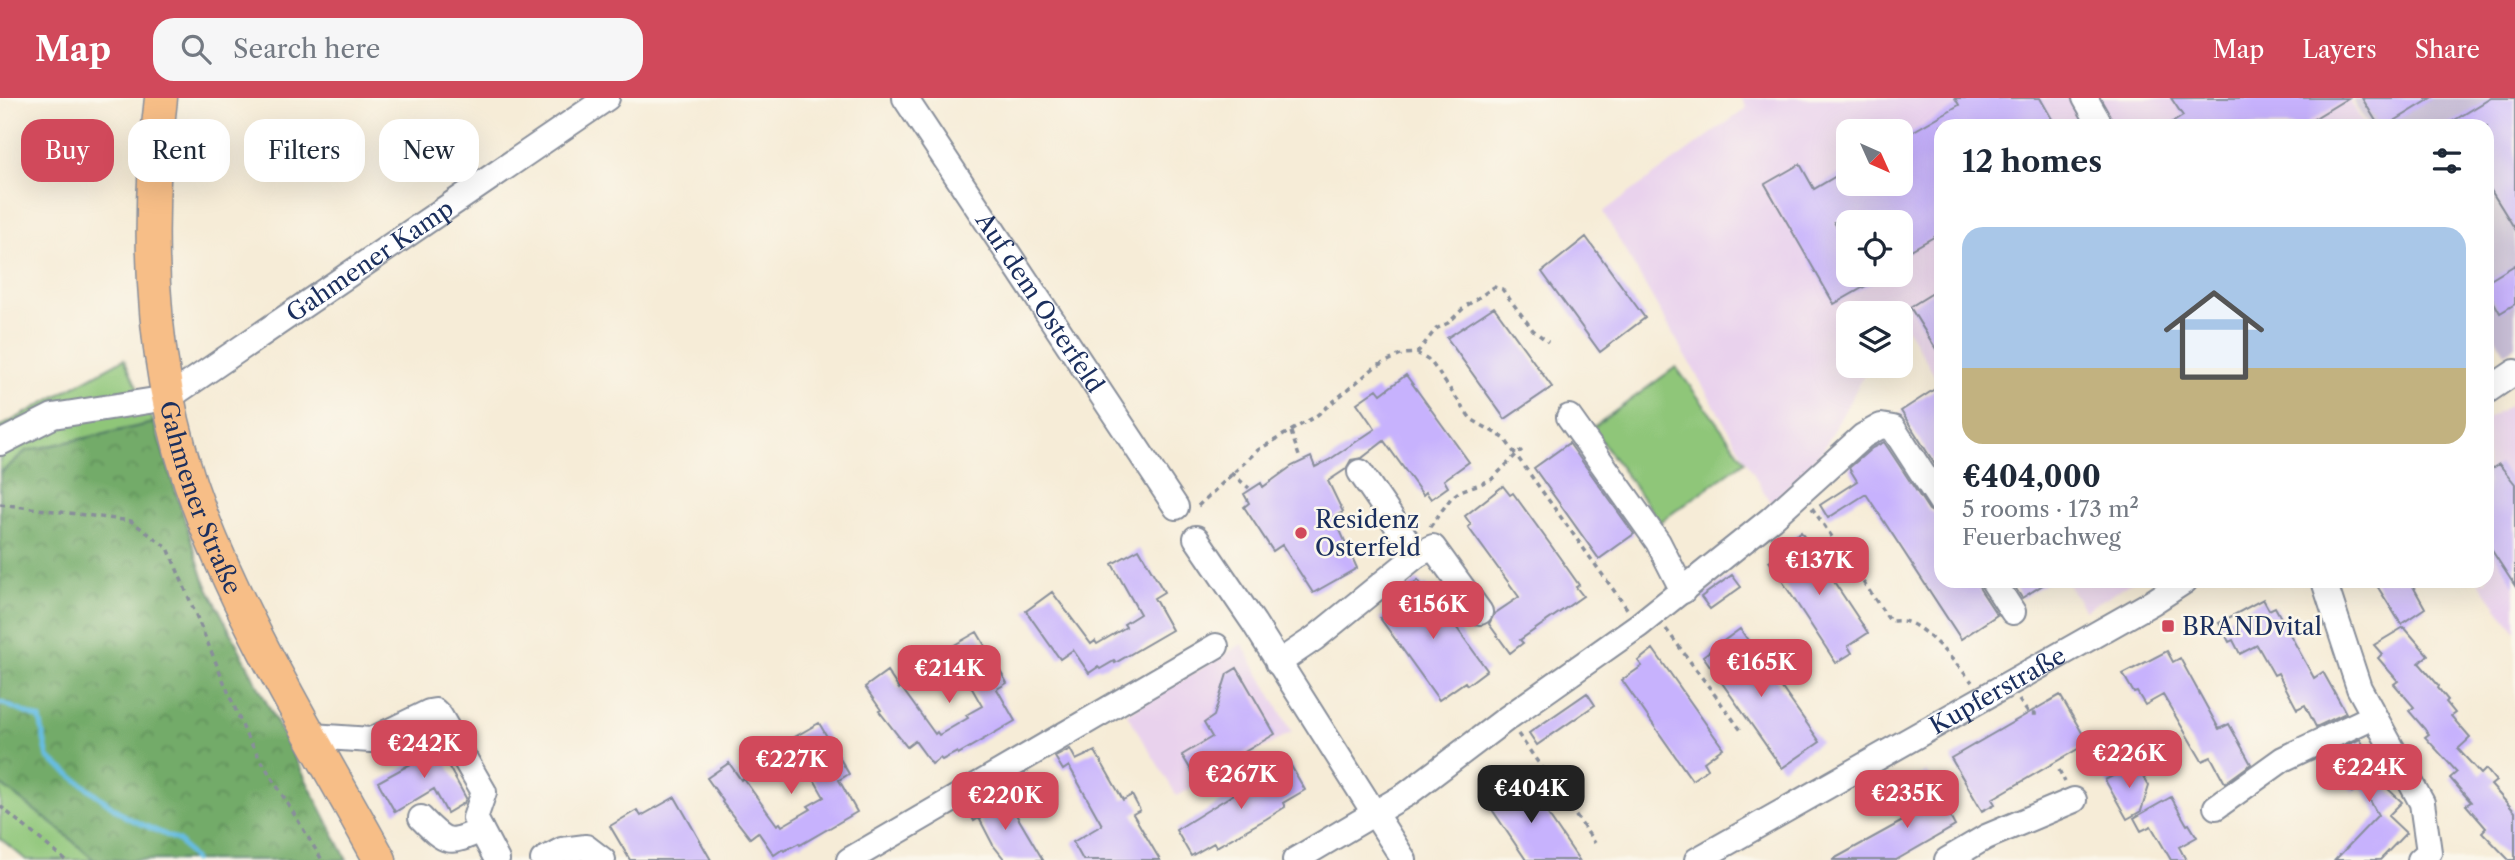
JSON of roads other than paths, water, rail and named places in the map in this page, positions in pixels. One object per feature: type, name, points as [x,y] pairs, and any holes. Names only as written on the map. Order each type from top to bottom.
[{"type":"main road","name":"Gahmener Straße","points":[[161,98],[154,154],[150,227],[156,315],[168,398],[202,514],[228,577],[259,642],[380,860]]},
{"type":"street","name":"Gahmener Kamp","points":[[168,398],[607,98]]},
{"type":"street","name":"Auf dem Osterfeld","points":[[905,98],[1184,510]]},
{"type":"street","points":[[2085,98],[2097,119]]},
{"type":"street","points":[[2494,386],[2515,372]]},
{"type":"street","points":[[0,443],[53,416],[168,398]]},
{"type":"street","points":[[1569,417],[1658,542],[1683,591]]},
{"type":"street","points":[[1295,860],[1407,794],[1506,719],[1647,619],[1801,492],[1863,436],[1881,426],[1893,428],[1934,491]]},
{"type":"street","points":[[1360,472],[1413,549]]},
{"type":"street","points":[[1196,538],[1404,860]]},
{"type":"street","points":[[1278,663],[1315,638],[1413,549],[1433,548],[1480,612]]},
{"type":"street","points":[[1998,588],[2013,612]]},
{"type":"street","name":"Kupferstraße","points":[[1697,860],[2174,588]]},
{"type":"street","points":[[2326,588],[2359,688],[2423,803],[2429,852],[2420,860]]},
{"type":"street","points":[[849,860],[1216,646]]},
{"type":"street","points":[[312,736],[371,740],[435,711],[484,792],[475,818],[497,860]]},
{"type":"street","points":[[2216,807],[2283,759],[2374,716]]},
{"type":"street","points":[[1947,860],[1986,836],[2074,800]]},
{"type":"street","points":[[421,818],[433,831],[457,841],[481,830]]},
{"type":"street","points":[[543,860],[562,850],[586,847],[603,860]]},
{"type":"waterway","points":[[0,702],[40,719],[48,758],[126,817],[179,841],[194,860]]},
{"type":"place","name":"Residenz Osterfeld","points":[[1301,533]]},
{"type":"place","name":"BRANDvital","points":[[2168,626]]}]
